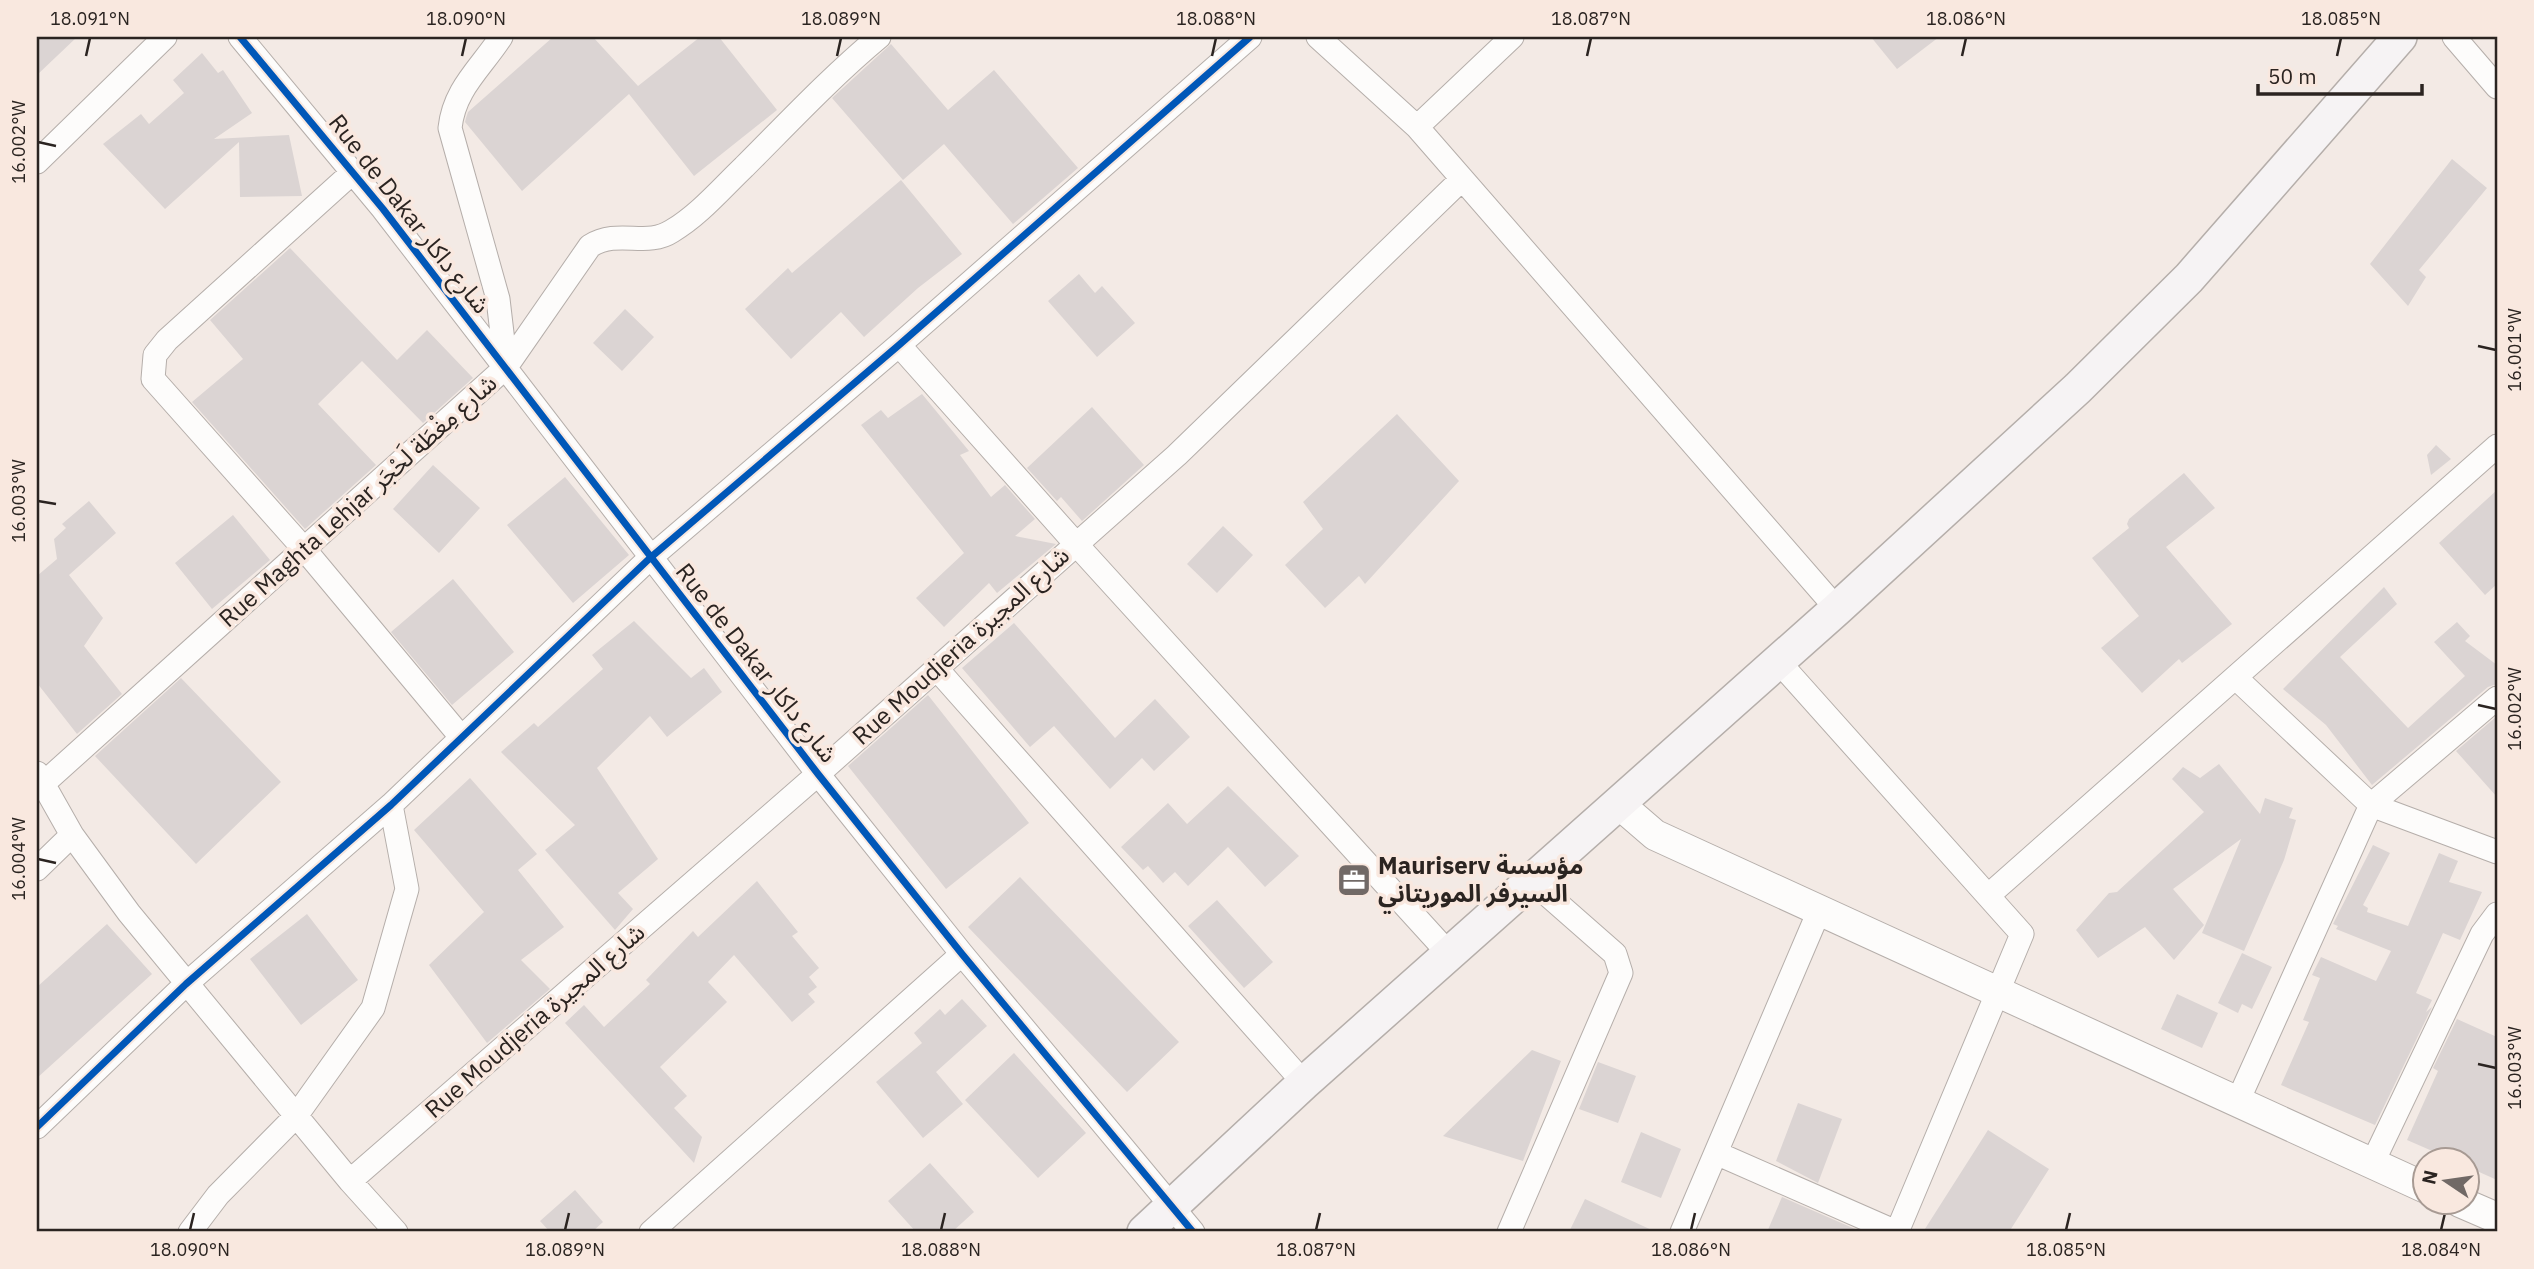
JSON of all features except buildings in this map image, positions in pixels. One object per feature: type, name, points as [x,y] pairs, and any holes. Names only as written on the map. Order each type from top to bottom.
[{"type":"main road","points":[[1144,1232],[1183,1219],[1304,1083],[1451,956],[2078,388],[2189,278],[2394,39]]},
{"type":"street","points":[[37,162],[164,37]]},
{"type":"street","name":"Rue de Dakar شارع داكار","points":[[240,37],[353,172],[506,367],[818,774],[962,954],[1183,1219]]},
{"type":"street","points":[[501,37],[463,86],[451,113],[450,128],[498,299],[506,367]]},
{"type":"street","name":"Rue Maghta Lehjar شارع مِغْطَة لَحْجَر","points":[[40,778],[306,550],[506,367],[590,246],[603,238],[615,236],[650,239],[671,233],[704,205],[879,37]]},
{"type":"street","points":[[37,1127],[186,984],[391,805],[650,558],[899,345],[1250,37]]},
{"type":"street","points":[[1318,37],[1418,127],[1837,609]]},
{"type":"street","points":[[1418,127],[1513,37]]},
{"type":"street","points":[[2454,37],[2497,87]]},
{"type":"street","points":[[353,172],[167,340],[155,355],[153,379],[306,550],[461,737]]},
{"type":"street","name":"Rue Moudjeria شارع المجيرة","points":[[350,1181],[818,774],[1177,455],[1462,179]]},
{"type":"street","points":[[899,345],[1451,956]]},
{"type":"street","points":[[1990,894],[2497,446]]},
{"type":"street","points":[[1716,1153],[1896,1232],[2022,934],[1990,894],[1778,661]]},
{"type":"street","points":[[936,668],[1304,1083]]},
{"type":"street","points":[[2236,678],[2371,805],[2497,852]]},
{"type":"street","points":[[2238,1103],[2371,805],[2497,698]]},
{"type":"street","points":[[40,778],[72,835],[186,984],[350,1181],[396,1232]]},
{"type":"street","points":[[1619,804],[1655,835],[2412,1182]]},
{"type":"street","points":[[190,1232],[218,1195],[296,1116],[373,1008],[407,889],[391,805]]},
{"type":"street","points":[[37,869],[72,835]]},
{"type":"street","points":[[1509,1232],[1621,973],[1615,954],[1533,881]]},
{"type":"street","points":[[1682,1232],[1819,911]]},
{"type":"street","points":[[2372,1164],[2482,934],[2497,914]]},
{"type":"street","points":[[651,1232],[962,954]]},
{"type":"cycle path","points":[[240,37],[383,209],[818,774],[962,954],[1193,1232]]},
{"type":"cycle path","points":[[37,1127],[186,984],[391,805],[650,558],[899,345],[1250,37]]},
{"type":"place","name":"Mauriserv مؤسسة السيرفر الموريتاني","points":[[1354,880]]}]
